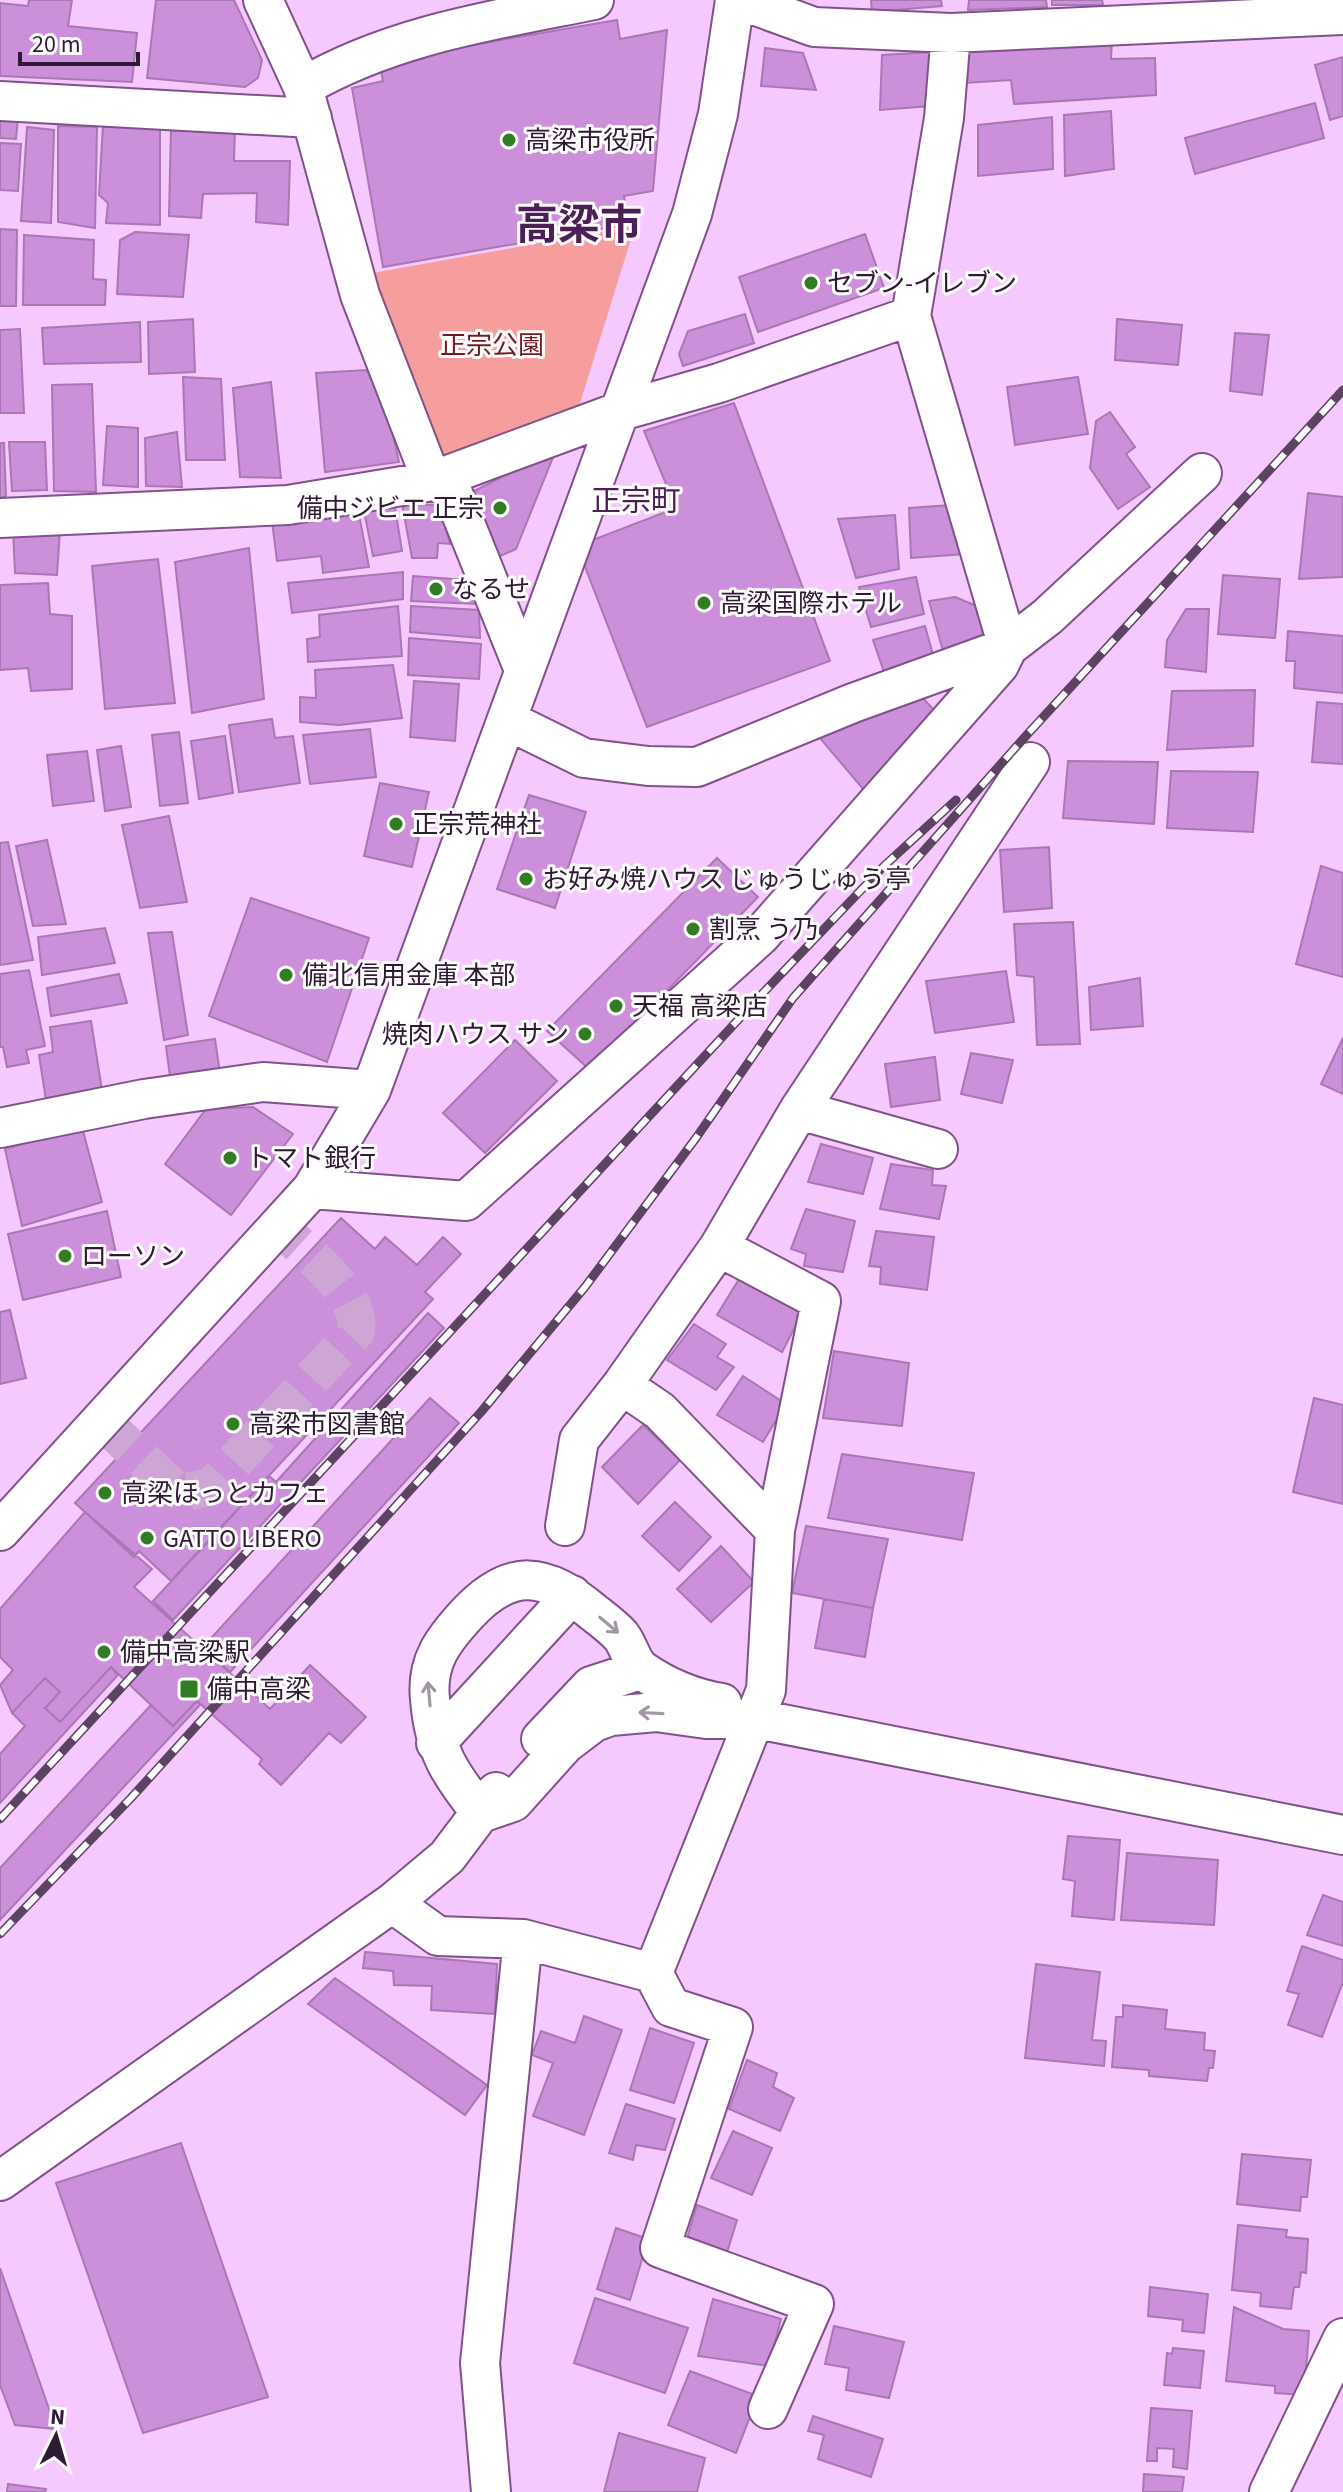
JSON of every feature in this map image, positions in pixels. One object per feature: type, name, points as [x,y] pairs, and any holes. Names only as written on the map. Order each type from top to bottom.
[{"type":"street","points":[[263,0],[307,102],[360,295],[524,670]]},
{"type":"street","points":[[0,101],[307,102],[342,64],[433,33],[594,0]]},
{"type":"street","points":[[0,1531],[312,1189],[371,1090],[692,214],[718,114],[737,0],[814,27],[951,33],[1343,15]]},
{"type":"street","points":[[312,1189],[466,1201],[760,936],[999,665],[1008,647],[911,316],[944,118],[951,33]]},
{"type":"street","points":[[0,518],[288,505],[439,478],[621,411],[719,383],[911,316]]},
{"type":"street","points":[[507,720],[584,758],[648,766],[697,767],[853,703],[1008,647],[1047,617],[1202,473]]},
{"type":"street","points":[[565,1526],[579,1440],[622,1385],[719,1247],[799,1110],[1030,762]]},
{"type":"street","points":[[0,1128],[144,1099],[263,1082],[371,1090]]},
{"type":"street","points":[[799,1110],[938,1149]]},
{"type":"street","points":[[653,1973],[766,1690],[775,1530],[821,1301],[719,1247]]},
{"type":"street","points":[[622,1385],[660,1411],[775,1530]]},
{"type":"street","points":[[481,1813],[450,1774],[436,1743],[428,1678],[446,1637],[496,1586],[520,1579],[543,1582],[572,1595],[620,1635],[640,1670],[691,1695],[735,1705],[757,1719]]},
{"type":"street","points":[[436,1743],[572,1595]]},
{"type":"street","points":[[0,2181],[392,1903],[447,1857],[505,1779],[591,1686],[612,1676],[640,1670]]},
{"type":"street","points":[[481,1813],[513,1802],[565,1744],[602,1719],[629,1712],[757,1719],[1343,1835]]},
{"type":"street","points":[[392,1903],[438,1936],[523,1939],[653,1973],[671,2007],[733,2027],[660,2248],[814,2304],[768,2409]]},
{"type":"street","points":[[491,2492],[480,2363],[523,1939]]},
{"type":"street","points":[[1269,2492],[1343,2338]]},
{"type":"green space","name":"正宗公園","points":[[635,226],[578,410],[452,458],[432,449],[367,274]]},
{"type":"building","points":[[29,0],[72,0],[68,26],[137,33],[132,82],[0,76],[0,3],[28,6]]},
{"type":"building","points":[[156,0],[234,0],[262,60],[258,78],[245,87],[147,78]]},
{"type":"building","points":[[871,0],[941,0],[942,6],[872,12]]},
{"type":"building","points":[[969,0],[1046,0],[1047,7],[968,10]]},
{"type":"building","points":[[1052,0],[1102,0],[1103,5],[1052,5]]},
{"type":"building","name":"高梁市役所","points":[[617,20],[620,39],[667,30],[653,191],[624,196],[629,224],[383,267],[352,88],[383,81],[381,71],[432,52]]},
{"type":"building","points":[[1112,39],[1111,59],[1155,58],[1156,95],[1014,104],[1011,80],[965,83],[963,51]]},
{"type":"building","points":[[765,48],[803,53],[816,90],[761,86]]},
{"type":"building","points":[[932,52],[931,106],[880,110],[882,55]]},
{"type":"building","points":[[1343,57],[1343,116],[1330,120],[1315,65]]},
{"type":"building","points":[[1315,103],[1324,138],[1195,174],[1185,138]]},
{"type":"building","points":[[1111,111],[1114,169],[1065,176],[1064,115]]},
{"type":"building","points":[[0,117],[18,118],[16,139],[0,138]]},
{"type":"building","points":[[1052,117],[1053,169],[978,176],[978,125]]},
{"type":"building","points":[[103,125],[160,126],[160,225],[106,223],[108,203],[99,195]]},
{"type":"building","points":[[58,126],[97,127],[95,228],[58,222]]},
{"type":"building","points":[[27,127],[54,130],[51,223],[21,221]]},
{"type":"building","points":[[171,127],[235,129],[234,161],[290,161],[288,225],[256,222],[257,193],[203,194],[201,218],[169,216]]},
{"type":"building","points":[[0,143],[21,144],[18,191],[0,190]]},
{"type":"building","points":[[0,229],[17,230],[16,306],[0,306]]},
{"type":"building","points":[[135,232],[189,235],[183,297],[117,294],[120,240]]},
{"type":"building","name":"セブン-イレブン","points":[[865,234],[884,288],[758,332],[739,277]]},
{"type":"building","points":[[24,235],[94,240],[93,279],[106,280],[105,305],[23,305]]},
{"type":"building","points":[[745,314],[754,343],[683,366],[679,354],[688,331]]},
{"type":"building","points":[[193,319],[195,372],[149,374],[148,322]]},
{"type":"building","points":[[1117,319],[1182,325],[1178,365],[1115,360]]},
{"type":"building","points":[[140,322],[141,362],[44,364],[42,328]]},
{"type":"building","points":[[20,329],[24,413],[0,413],[0,330]]},
{"type":"building","points":[[1235,333],[1269,335],[1262,395],[1230,391]]},
{"type":"building","points":[[367,370],[389,417],[399,462],[325,472],[316,373]]},
{"type":"building","points":[[183,377],[221,379],[225,460],[186,460]]},
{"type":"building","points":[[1078,377],[1088,434],[1015,445],[1007,387]]},
{"type":"building","points":[[271,382],[281,478],[240,477],[233,388]]},
{"type":"building","points":[[92,384],[96,492],[54,491],[52,385]]},
{"type":"building","name":"高梁国際ホテル","points":[[734,403],[830,661],[647,727],[577,546],[676,508],[644,431]]},
{"type":"building","points":[[1110,412],[1135,447],[1126,454],[1150,487],[1118,509],[1090,468],[1096,421]]},
{"type":"building","points":[[107,426],[138,428],[138,487],[103,485]]},
{"type":"building","points":[[177,432],[182,487],[146,486],[145,438]]},
{"type":"building","points":[[9,442],[45,442],[47,490],[12,491]]},
{"type":"building","points":[[0,443],[4,443],[6,497],[0,497]]},
{"type":"building","points":[[556,450],[516,549],[498,557],[474,491]]},
{"type":"building","points":[[1308,493],[1343,497],[1343,577],[1299,579]]},
{"type":"building","points":[[394,501],[402,551],[373,556],[363,506]]},
{"type":"building","points":[[402,504],[440,505],[450,544],[438,543],[437,558],[412,558]]},
{"type":"building","points":[[965,504],[979,553],[911,558],[909,508]]},
{"type":"building","points":[[358,509],[369,567],[323,573],[321,556],[277,561],[272,521]]},
{"type":"building","points":[[895,515],[899,569],[856,578],[838,519]]},
{"type":"building","points":[[13,530],[60,530],[57,575],[15,573]]},
{"type":"building","points":[[249,548],[264,699],[192,713],[175,562]]},
{"type":"building","points":[[158,559],[175,703],[105,709],[92,566]]},
{"type":"building","points":[[403,572],[403,599],[292,613],[288,583]]},
{"type":"building","points":[[1223,575],[1280,579],[1275,638],[1218,634]]},
{"type":"building","points":[[413,576],[466,580],[466,591],[476,592],[477,604],[411,601]]},
{"type":"building","points":[[916,577],[924,614],[871,627],[859,587]]},
{"type":"building","points":[[48,583],[50,614],[72,616],[72,689],[31,691],[28,668],[0,670],[0,585]]},
{"type":"building","points":[[955,597],[989,611],[998,641],[945,658],[929,601]]},
{"type":"building","points":[[398,606],[402,656],[308,662],[307,639],[320,637],[319,615]]},
{"type":"building","points":[[411,606],[479,610],[480,638],[410,632]]},
{"type":"building","points":[[1186,609],[1209,609],[1206,672],[1165,667],[1167,640]]},
{"type":"building","points":[[925,626],[935,662],[886,678],[873,640]]},
{"type":"building","points":[[1288,631],[1343,636],[1343,693],[1294,688],[1295,661],[1286,661]]},
{"type":"building","points":[[409,638],[481,644],[479,679],[408,675]]},
{"type":"building","points":[[393,665],[402,718],[339,725],[300,722],[300,697],[316,698],[315,670]]},
{"type":"building","points":[[414,681],[459,684],[455,741],[410,737]]},
{"type":"building","points":[[1255,690],[1253,746],[1167,750],[1172,691]]},
{"type":"building","points":[[922,697],[940,717],[864,790],[819,737]]},
{"type":"building","points":[[1317,702],[1343,704],[1343,764],[1312,762]]},
{"type":"building","points":[[272,719],[275,738],[293,736],[300,783],[239,792],[229,725]]},
{"type":"building","points":[[370,729],[376,777],[310,784],[303,735]]},
{"type":"building","points":[[179,732],[188,803],[160,806],[152,735]]},
{"type":"building","points":[[225,736],[233,793],[199,799],[191,741]]},
{"type":"building","points":[[121,746],[131,807],[105,811],[97,750]]},
{"type":"building","points":[[87,751],[94,801],[53,806],[47,755]]},
{"type":"building","points":[[1068,761],[1158,762],[1154,824],[1063,818]]},
{"type":"building","points":[[1171,771],[1258,772],[1253,832],[1167,828]]},
{"type":"building","name":"正宗荒神社","points":[[380,783],[429,792],[412,867],[364,856]]},
{"type":"building","points":[[529,795],[586,812],[555,908],[497,889]]},
{"type":"building","points":[[169,816],[187,902],[140,908],[122,825]]},
{"type":"building","points":[[47,840],[66,924],[33,926],[16,846]]},
{"type":"building","points":[[8,842],[33,960],[0,965],[0,843]]},
{"type":"building","points":[[1049,847],[1052,908],[1004,912],[1000,850]]},
{"type":"building","points":[[717,858],[758,897],[590,1070],[547,1031]]},
{"type":"building","points":[[1321,866],[1343,873],[1343,977],[1296,964]]},
{"type":"building","points":[[251,898],[369,938],[327,1062],[209,1016]]},
{"type":"building","points":[[1073,922],[1080,1044],[1037,1045],[1034,977],[1017,975],[1014,924]]},
{"type":"building","points":[[105,928],[115,963],[42,975],[38,937]]},
{"type":"building","points":[[172,932],[188,1035],[164,1040],[148,933]]},
{"type":"building","points":[[29,970],[45,1046],[26,1050],[29,1063],[7,1067],[3,1047],[0,1047],[0,974]]},
{"type":"building","points":[[1006,971],[1014,1022],[935,1033],[926,981]]},
{"type":"building","points":[[119,974],[127,1003],[51,1016],[47,988]]},
{"type":"building","points":[[1140,978],[1143,1026],[1091,1030],[1089,987]]},
{"type":"building","points":[[91,1021],[102,1090],[46,1100],[39,1055],[53,1052],[50,1027]]},
{"type":"building","points":[[1343,1038],[1343,1094],[1321,1084]]},
{"type":"building","points":[[215,1039],[220,1073],[170,1077],[166,1046]]},
{"type":"building","points":[[515,1040],[557,1081],[485,1153],[443,1113]]},
{"type":"building","points":[[971,1053],[1013,1060],[1002,1103],[961,1094]]},
{"type":"building","points":[[935,1057],[940,1100],[891,1107],[885,1064]]},
{"type":"building","points":[[253,1107],[293,1134],[231,1215],[165,1164],[206,1109]]},
{"type":"building","points":[[82,1127],[102,1202],[22,1226],[5,1149]]},
{"type":"building","points":[[821,1144],[873,1158],[863,1194],[808,1182]]},
{"type":"building","points":[[891,1164],[933,1170],[932,1185],[946,1186],[939,1219],[880,1209]]},
{"type":"building","points":[[806,1209],[855,1221],[843,1272],[804,1266],[806,1254],[791,1249]]},
{"type":"building","name":"ローソン","points":[[107,1211],[121,1277],[23,1300],[8,1234]]},
{"type":"building","name":"高梁市図書館","points":[[341,1218],[375,1249],[385,1237],[417,1265],[443,1237],[461,1254],[425,1292],[433,1299],[171,1581],[139,1551],[134,1557],[75,1503]]},
{"type":"building","points":[[876,1231],[934,1237],[927,1290],[880,1284],[881,1267],[869,1266]]},
{"type":"building","points":[[739,1279],[806,1306],[782,1352],[717,1315]]},
{"type":"building","points":[[10,1310],[26,1378],[0,1384],[0,1312]]},
{"type":"building","points":[[428,1313],[444,1328],[173,1620],[153,1601],[269,1476],[276,1482]]},
{"type":"building","points":[[694,1324],[726,1344],[717,1357],[734,1367],[716,1390],[667,1360]]},
{"type":"building","points":[[834,1351],[909,1363],[902,1426],[823,1418]]},
{"type":"building","points":[[743,1376],[786,1404],[763,1442],[717,1415]]},
{"type":"building","points":[[430,1398],[459,1423],[230,1672],[203,1647]]},
{"type":"building","points":[[1314,1398],[1343,1405],[1343,1504],[1293,1492]]},
{"type":"building","points":[[643,1425],[680,1460],[638,1504],[602,1467]]},
{"type":"building","points":[[842,1454],[974,1473],[962,1540],[828,1518]]},
{"type":"building","points":[[675,1502],[711,1537],[679,1571],[642,1536]]},
{"type":"building","name":"備中高梁駅","points":[[85,1512],[152,1569],[134,1587],[270,1709],[310,1665],[366,1717],[341,1743],[329,1733],[281,1785],[259,1764],[262,1759],[197,1701],[173,1726],[111,1667],[60,1722],[45,1708],[60,1692],[45,1678],[12,1713],[0,1685],[13,1670],[0,1657],[0,1609]]},
{"type":"building","points":[[806,1526],[888,1539],[873,1608],[792,1593]]},
{"type":"building","points":[[721,1546],[754,1582],[711,1622],[677,1589]]},
{"type":"building","points":[[824,1599],[873,1608],[865,1657],[815,1648]]},
{"type":"building","points":[[111,1667],[118,1675],[0,1803],[0,1754],[25,1726],[12,1713],[45,1678],[60,1692],[45,1708],[60,1722]]},
{"type":"building","points":[[197,1701],[200,1705],[0,1920],[0,1868],[151,1705],[173,1726]]},
{"type":"building","points":[[1068,1836],[1120,1840],[1114,1920],[1072,1916],[1075,1881],[1063,1879]]},
{"type":"building","points":[[1127,1853],[1218,1860],[1214,1925],[1121,1920]]},
{"type":"building","points":[[1323,1895],[1343,1902],[1343,1946],[1307,1935]]},
{"type":"building","points":[[1302,1946],[1343,1960],[1343,1982],[1322,2037],[1288,2025],[1299,1994],[1287,1991]]},
{"type":"building","points":[[365,1952],[497,1964],[495,2014],[431,2010],[432,1986],[394,1985],[393,1971],[363,1968]]},
{"type":"building","points":[[1036,1964],[1100,1972],[1092,2040],[1106,2041],[1104,2066],[1025,2058]]},
{"type":"building","points":[[335,1978],[487,2085],[465,2115],[308,2004]]},
{"type":"building","points":[[1123,2005],[1167,2010],[1165,2029],[1205,2033],[1204,2050],[1215,2051],[1213,2068],[1209,2068],[1207,2081],[1149,2076],[1149,2070],[1112,2067],[1116,2017],[1123,2017]]},
{"type":"building","points":[[584,2016],[622,2030],[584,2135],[533,2116],[553,2063],[532,2055],[541,2031],[575,2043]]},
{"type":"building","points":[[650,2028],[694,2043],[674,2103],[630,2090]]},
{"type":"building","points":[[747,2060],[777,2073],[773,2087],[794,2098],[780,2131],[729,2109]]},
{"type":"building","points":[[626,2104],[675,2119],[665,2150],[636,2145],[633,2160],[609,2153]]},
{"type":"building","points":[[733,2131],[772,2148],[752,2195],[711,2178]]},
{"type":"building","points":[[181,2143],[268,2397],[143,2433],[56,2183]]},
{"type":"building","points":[[1242,2154],[1311,2160],[1307,2197],[1301,2197],[1300,2211],[1237,2204]]},
{"type":"building","points":[[697,2205],[737,2220],[725,2259],[685,2245]]},
{"type":"building","points":[[1238,2225],[1287,2230],[1286,2237],[1308,2239],[1306,2273],[1301,2272],[1299,2287],[1294,2287],[1291,2309],[1260,2306],[1261,2293],[1232,2290]]},
{"type":"building","points":[[616,2228],[648,2239],[630,2300],[597,2289]]},
{"type":"building","points":[[0,2268],[56,2429],[15,2425],[0,2385]]},
{"type":"building","points":[[1150,2287],[1208,2294],[1204,2333],[1182,2331],[1183,2320],[1148,2316]]},
{"type":"building","points":[[595,2298],[688,2328],[665,2393],[574,2363]]},
{"type":"building","points":[[713,2299],[781,2319],[769,2366],[698,2356]]},
{"type":"building","points":[[1234,2307],[1283,2329],[1309,2331],[1304,2395],[1275,2393],[1275,2386],[1226,2381]]},
{"type":"building","points":[[834,2326],[904,2342],[889,2398],[846,2390],[849,2368],[825,2364]]},
{"type":"building","points":[[1173,2348],[1204,2351],[1200,2388],[1164,2385],[1167,2353],[1172,2354]]},
{"type":"building","points":[[690,2371],[758,2396],[736,2453],[668,2425]]},
{"type":"building","points":[[1151,2408],[1192,2411],[1187,2469],[1173,2467],[1174,2449],[1157,2448],[1157,2461],[1147,2461]]},
{"type":"building","points":[[813,2416],[883,2439],[871,2477],[818,2459],[824,2435],[808,2431]]},
{"type":"building","points":[[619,2433],[705,2458],[697,2492],[604,2492]]},
{"type":"building","points":[[1144,2474],[1184,2477],[1182,2492],[1143,2492]]},
{"type":"building","points":[[8,2484],[46,2489],[45,2492],[7,2492]]},
{"type":"tunnel","points":[[102,1421],[173,1488],[186,1492],[212,1486],[356,1331],[356,1317],[341,1288],[279,1226]]},
{"type":"railway","points":[[0,1934],[131,1798],[481,1412],[585,1287],[696,1138],[793,998],[1024,738],[1343,390]]},
{"type":"railway","points":[[0,1819],[762,994],[884,866],[956,800]]},
{"type":"place","name":"高梁市役所","points":[[509,140]]},
{"type":"place","name":"セブン-イレブン","points":[[811,283]]},
{"type":"place","name":"備中ジビエ 正宗","points":[[500,508]]},
{"type":"place","name":"なるせ","points":[[436,589]]},
{"type":"place","name":"高梁国際ホテル","points":[[704,603]]},
{"type":"place","name":"正宗荒神社","points":[[396,824]]},
{"type":"place","name":"お好み焼ハウス じゅうじゅう亭","points":[[526,879]]},
{"type":"place","name":"割烹 う乃","points":[[693,929]]},
{"type":"place","name":"備北信用金庫 本部","points":[[286,975]]},
{"type":"place","name":"天福 高梁店","points":[[616,1006]]},
{"type":"place","name":"焼肉ハウス サン","points":[[585,1034]]},
{"type":"place","name":"トマト銀行","points":[[230,1158]]},
{"type":"place","name":"ローソン","points":[[65,1256]]},
{"type":"place","name":"高梁市図書館","points":[[233,1424]]},
{"type":"place","name":"高梁ほっとカフェ","points":[[105,1493]]},
{"type":"place","name":"GATTO LIBERO","points":[[147,1538]]},
{"type":"place","name":"備中高梁駅","points":[[104,1652]]},
{"type":"place","name":"備中高梁","points":[[189,1689]]},
{"type":"district","name":"高梁市","points":[[579,224]]},
{"type":"district","name":"正宗町","points":[[636,501]]}]
